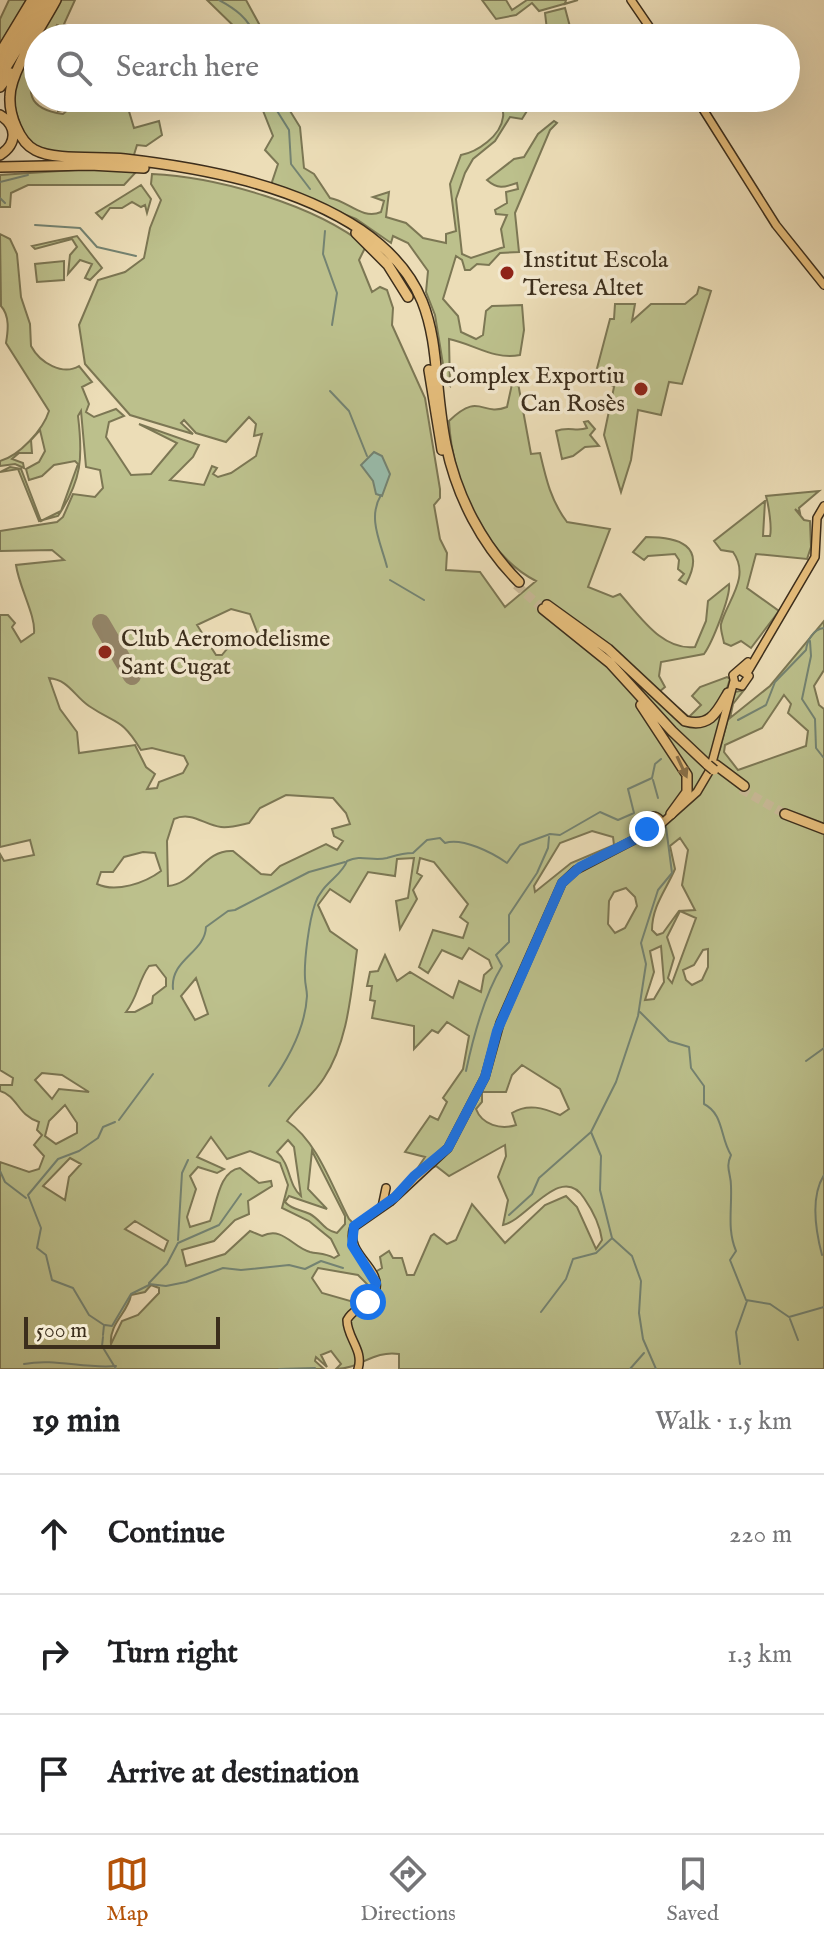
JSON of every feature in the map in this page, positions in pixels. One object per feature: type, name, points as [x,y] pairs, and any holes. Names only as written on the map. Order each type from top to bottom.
[{"type":"highway","points":[[0,51],[32,0]]},
{"type":"highway","points":[[25,24],[40,0]]},
{"type":"highway","points":[[33,24],[48,0]]},
{"type":"highway","points":[[43,24],[56,0]]},
{"type":"highway","points":[[42,24],[49,13]]},
{"type":"highway","points":[[0,64],[24,26]]},
{"type":"highway","points":[[0,77],[24,38]]},
{"type":"highway","points":[[0,87],[24,51]]},
{"type":"highway","points":[[24,59],[14,77],[10,97],[22,138],[42,153],[148,163],[245,182],[364,227],[388,245]]},
{"type":"highway","points":[[0,115],[10,123],[14,134],[10,146],[0,155]]},
{"type":"highway","points":[[0,168],[87,160],[148,163]]},
{"type":"highway","points":[[0,168],[76,165],[157,169],[229,182],[306,207],[356,233],[395,268],[424,320],[432,350],[443,454]]},
{"type":"highway","points":[[0,168],[12,172],[76,165]]},
{"type":"highway","points":[[331,213],[369,236],[402,269],[425,308],[437,355]]},
{"type":"highway","points":[[356,233],[388,265],[408,297]]},
{"type":"highway","points":[[423,290],[434,322],[443,424],[455,479],[480,532],[517,581],[488,553],[467,519],[443,454],[429,370]]},
{"type":"highway","points":[[545,607],[605,658],[712,765],[743,787]]},
{"type":"highway","points":[[545,607],[608,649],[685,721],[700,723],[712,718],[727,698]]},
{"type":"highway","points":[[545,607],[613,659],[712,765]]},
{"type":"highway","points":[[605,658],[685,768],[687,792],[671,814]]},
{"type":"highway","points":[[786,812],[824,827]]},
{"type":"main road","points":[[637,5],[649,24]]},
{"type":"main road","points":[[705,112],[776,225],[824,285]]},
{"type":"main road","points":[[741,685],[735,672],[744,671],[815,557],[817,518],[824,506]]},
{"type":"main road","points":[[358,1369],[360,1356],[348,1332],[347,1320],[370,1299],[376,1287],[373,1276],[354,1249],[351,1235],[357,1222],[398,1195],[414,1176],[446,1152],[487,1072],[497,1031],[554,893],[573,872],[651,831],[659,821],[697,792],[710,770],[727,698],[741,685],[744,671],[763,642]]},
{"type":"main road","points":[[636,837],[649,817],[659,821]]},
{"type":"main road","points":[[645,824],[651,831]]},
{"type":"main road","points":[[386,1204],[386,1193],[398,1195]]},
{"type":"green space","points":[[9,0],[27,0],[0,44],[0,19]]},
{"type":"green space","points":[[60,0],[75,0],[64,24],[47,24]]},
{"type":"green space","points":[[207,0],[246,0],[259,24],[232,24]]},
{"type":"green space","points":[[482,0],[506,0],[512,10],[527,0],[566,0],[565,4],[539,11],[532,3],[516,15],[496,19]]},
{"type":"green space","points":[[565,8],[569,24],[546,24],[545,13]]},
{"type":"green space","points":[[23,68],[24,112],[129,112],[134,128],[159,121],[162,135],[146,146],[137,145],[133,158],[43,151],[30,144],[16,114],[15,91]]},
{"type":"green space","points":[[264,112],[291,112],[300,127],[304,168],[314,174],[330,198],[361,212],[374,214],[381,212],[384,201],[373,197],[389,192],[386,217],[406,223],[423,238],[446,243],[446,234],[456,231],[450,184],[461,155],[481,147],[493,137],[501,124],[503,112],[526,112],[522,119],[510,117],[495,141],[473,159],[465,173],[456,199],[462,254],[471,258],[504,247],[501,229],[507,215],[496,214],[495,210],[507,203],[506,192],[518,189],[517,183],[502,187],[487,180],[514,159],[524,157],[538,134],[554,121],[557,123],[550,130],[515,213],[519,252],[500,253],[489,265],[477,264],[470,270],[465,270],[462,260],[456,256],[443,299],[458,316],[461,332],[476,339],[483,335],[486,311],[492,306],[522,305],[524,330],[520,355],[492,353],[449,339],[450,386],[446,383],[435,315],[426,292],[428,271],[408,243],[393,236],[391,243],[356,219],[271,185],[278,164],[265,150],[273,136]]},
{"type":"green space","points":[[90,169],[137,171],[124,185],[28,185],[11,193],[10,207],[0,207],[0,175]]},
{"type":"green space","points":[[152,174],[178,176],[235,187],[293,206],[345,231],[366,246],[359,260],[372,292],[380,287],[387,290],[393,308],[392,325],[425,398],[440,489],[440,498],[434,505],[440,539],[447,553],[446,570],[480,572],[505,607],[536,581],[500,553],[474,512],[456,466],[449,421],[459,412],[474,406],[491,409],[507,407],[512,384],[518,383],[531,454],[540,453],[561,514],[567,522],[610,529],[588,587],[613,597],[620,594],[662,638],[683,647],[695,647],[706,621],[708,601],[729,584],[720,619],[704,654],[661,662],[659,676],[665,687],[659,692],[689,717],[701,705],[692,696],[700,687],[727,677],[730,679],[724,697],[710,718],[703,721],[685,716],[660,696],[672,714],[680,720],[698,723],[706,721],[715,716],[722,708],[716,746],[720,749],[735,692],[744,690],[733,704],[730,718],[770,686],[824,621],[824,670],[814,686],[819,705],[824,709],[824,1369],[399,1369],[399,1354],[390,1353],[336,1369],[341,1364],[331,1351],[321,1355],[327,1367],[316,1357],[315,1361],[324,1369],[0,1369],[0,1162],[29,1172],[39,1169],[44,1156],[34,1145],[42,1135],[37,1130],[39,1122],[26,1115],[11,1097],[0,1091],[0,1085],[12,1085],[13,1078],[0,1070],[0,854],[4,861],[34,855],[30,840],[0,847],[0,615],[8,615],[15,623],[12,627],[21,642],[34,633],[16,565],[64,560],[52,550],[0,551],[0,531],[57,522],[63,517],[73,494],[95,497],[103,488],[100,470],[86,467],[81,411],[78,416],[79,468],[72,491],[66,503],[58,516],[43,520],[61,511],[78,464],[75,461],[54,465],[42,476],[29,480],[26,469],[39,462],[45,451],[40,430],[31,440],[32,453],[19,453],[12,459],[23,463],[24,468],[15,464],[0,466],[0,461],[15,454],[29,441],[49,411],[6,343],[7,319],[1,306],[0,234],[10,239],[17,254],[21,297],[30,324],[31,346],[40,358],[59,369],[79,366],[92,382],[82,387],[89,404],[86,412],[94,417],[116,409],[124,416],[109,422],[106,437],[131,475],[151,474],[177,443],[139,424],[199,445],[193,457],[170,480],[204,485],[212,466],[217,468],[213,474],[218,477],[231,473],[256,456],[262,434],[254,436],[256,424],[249,417],[226,442],[196,433],[184,420],[181,423],[193,434],[130,415],[85,364],[79,325],[98,280],[125,272],[144,258],[150,228],[161,200],[151,184]],"holes":[[[231,609],[250,614],[259,637],[247,636],[238,640],[222,655],[216,655],[197,625]],[[49,678],[62,682],[89,706],[118,723],[141,750],[152,748],[184,756],[188,764],[183,773],[159,782],[157,788],[147,789],[155,774],[146,767],[135,745],[79,753],[77,732],[60,709]],[[784,695],[791,704],[788,713],[808,731],[806,746],[738,770],[724,752],[725,745],[762,728]],[[286,795],[333,798],[346,813],[350,824],[332,829],[334,836],[343,841],[337,850],[326,844],[280,866],[271,875],[261,874],[233,851],[223,852],[214,855],[177,884],[168,886],[167,841],[174,819],[192,817],[215,826],[232,827],[249,823],[260,808]],[[592,831],[613,837],[614,845],[571,863],[535,892],[534,886],[560,843]],[[680,838],[688,850],[682,885],[695,910],[679,911],[663,933],[657,935],[652,930],[657,906],[675,869],[670,846]],[[143,852],[155,853],[161,871],[139,883],[121,887],[97,884],[101,872],[113,872],[124,857]],[[414,858],[408,898],[396,901],[400,929],[417,899],[413,890],[422,876],[417,873],[420,858],[434,862],[468,904],[460,917],[468,923],[463,938],[433,930],[419,967],[428,973],[442,950],[462,959],[469,948],[489,960],[492,968],[484,975],[481,992],[459,981],[453,998],[410,972],[397,981],[385,955],[378,971],[370,972],[367,986],[372,986],[370,1000],[375,1001],[372,1018],[414,1026],[414,1049],[432,1030],[438,1033],[447,1022],[469,1036],[463,1069],[443,1098],[447,1102],[438,1120],[430,1116],[405,1152],[425,1157],[417,1169],[423,1172],[436,1166],[449,1176],[505,1145],[506,1156],[498,1177],[508,1200],[503,1225],[544,1196],[565,1186],[575,1189],[593,1213],[602,1240],[596,1249],[577,1207],[566,1196],[545,1205],[505,1243],[472,1204],[456,1240],[447,1244],[434,1234],[431,1236],[414,1275],[407,1275],[402,1258],[393,1258],[389,1251],[380,1257],[382,1268],[375,1272],[355,1245],[357,1227],[349,1219],[316,1153],[287,1121],[320,1084],[332,1064],[343,1033],[353,983],[357,950],[330,931],[318,905],[330,889],[350,902],[368,872],[395,876],[397,859]],[[626,888],[635,897],[637,906],[625,928],[615,933],[608,924],[609,901],[614,892]],[[680,911],[696,918],[672,983],[668,978],[674,958],[667,937]],[[661,946],[664,982],[654,999],[645,1000],[654,972],[650,951]],[[708,949],[708,967],[702,980],[692,985],[686,980],[683,970],[694,965],[703,950]],[[156,965],[166,978],[166,986],[153,996],[152,1003],[135,1012],[126,1012],[145,972],[149,966]],[[196,978],[208,1014],[195,1020],[181,996]],[[522,1065],[560,1089],[569,1109],[560,1115],[542,1109],[524,1108],[512,1113],[516,1125],[504,1127],[483,1119],[476,1109],[482,1102],[482,1092],[506,1092],[512,1075]],[[42,1073],[62,1075],[89,1092],[59,1089],[52,1099],[35,1080]],[[65,1105],[77,1123],[77,1133],[56,1144],[45,1136],[49,1121]],[[211,1137],[227,1159],[250,1151],[280,1163],[288,1185],[282,1208],[309,1221],[331,1239],[339,1255],[334,1258],[310,1252],[282,1235],[262,1236],[250,1231],[225,1254],[186,1266],[182,1250],[214,1241],[235,1220],[249,1214],[248,1201],[272,1186],[271,1181],[259,1183],[240,1168],[233,1170],[223,1181],[210,1221],[190,1227],[187,1217],[196,1189],[190,1176],[198,1167],[217,1173],[224,1169],[197,1157]],[[288,1140],[294,1147],[301,1196],[277,1152]],[[312,1151],[345,1216],[345,1224],[337,1233],[332,1232],[310,1214],[285,1202],[289,1196],[327,1209],[308,1189]],[[70,1158],[81,1164],[69,1177],[65,1200],[43,1186]],[[135,1221],[168,1241],[164,1251],[125,1229]],[[318,1268],[358,1275],[367,1284],[366,1290],[350,1301],[322,1293],[312,1278]],[[151,1285],[159,1288],[159,1293],[138,1315],[122,1321],[111,1344],[113,1330],[131,1295],[145,1292]]]},
{"type":"green space","points":[[141,185],[151,199],[147,213],[145,205],[141,207],[132,202],[122,208],[110,208],[102,219],[96,213]]},
{"type":"green space","points":[[77,236],[102,268],[90,280],[85,278],[92,264],[80,260],[68,274],[70,255],[77,247],[72,239],[35,249],[32,246]]},
{"type":"green space","points":[[64,261],[64,280],[37,282],[35,264]]},
{"type":"green space","name":"Complex Exportiu Can Rosès","points":[[699,287],[711,291],[682,384],[669,382],[661,415],[638,410],[631,460],[621,492],[604,435],[614,387],[595,376],[610,319],[614,319],[615,304],[635,304],[632,321],[651,304],[685,304],[697,294]]},
{"type":"green space","points":[[588,421],[595,429],[590,435],[599,446],[585,447],[573,456],[562,459],[556,431],[587,428],[584,422]]},
{"type":"green space","points":[[10,467],[21,469],[41,521],[18,469],[0,472]]},
{"type":"green space","points":[[819,491],[799,508],[800,513],[795,509],[804,520],[810,521],[811,547],[807,559],[756,554],[747,588],[779,611],[751,648],[741,641],[731,646],[724,643],[721,624],[740,571],[733,552],[721,550],[714,541],[765,501],[763,536],[770,536],[766,496]]},
{"type":"green space","points":[[646,537],[669,539],[686,546],[693,560],[686,584],[679,580],[684,574],[678,569],[679,560],[675,554],[648,556],[644,560],[633,552]]},
{"type":"shaded area","points":[[374,452],[382,456],[390,474],[382,496],[376,494],[373,481],[361,465]]},
{"type":"waterway","points":[[219,0],[248,24]]},
{"type":"waterway","points":[[278,112],[289,130],[291,164],[310,189]]},
{"type":"waterway","points":[[0,182],[28,175]]},
{"type":"waterway","points":[[0,198],[5,203]]},
{"type":"waterway","points":[[35,225],[80,228],[97,247],[136,256]]},
{"type":"waterway","points":[[325,231],[323,254],[337,293],[332,325]]},
{"type":"waterway","points":[[330,391],[349,411],[367,456]]},
{"type":"waterway","points":[[381,495],[375,522],[387,567]]},
{"type":"waterway","points":[[390,580],[424,600]]},
{"type":"waterway","points":[[738,720],[766,705],[775,682],[806,650],[814,633],[824,628]]},
{"type":"waterway","points":[[810,641],[811,656],[802,699],[815,719],[816,748],[823,757]]},
{"type":"waterway","points":[[269,1086],[289,1055],[303,1021],[307,996],[306,951],[315,904],[347,861],[413,853],[427,840],[440,838],[445,843],[460,842],[477,847],[507,863],[520,845],[550,834],[560,835],[600,812],[618,820],[634,813],[628,789],[652,778],[655,764],[661,759]]},
{"type":"waterway","points":[[653,780],[658,798]]},
{"type":"waterway","points":[[656,1369],[643,1339],[639,1313],[641,1281],[632,1256],[612,1238],[600,1190],[601,1156],[591,1132],[616,1082],[638,1016],[646,964],[641,943],[658,890],[672,873],[666,827]]},
{"type":"waterway","points":[[466,1071],[480,1017],[502,966],[496,955],[509,942],[509,915],[537,873],[548,848],[549,837]]},
{"type":"waterway","points":[[173,989],[177,970],[200,943],[206,927],[228,911],[309,872],[345,862]]},
{"type":"waterway","points":[[640,1012],[669,1041],[689,1047],[691,1068],[704,1086],[704,1104],[715,1114],[731,1155],[728,1167],[731,1227],[736,1251],[730,1260],[746,1300],[770,1304],[789,1317],[824,1307]]},
{"type":"waterway","points":[[806,1061],[824,1048]]},
{"type":"waterway","points":[[119,1120],[153,1074]]},
{"type":"waterway","points":[[103,1335],[104,1325],[89,1315],[73,1288],[52,1280],[46,1255],[37,1248],[41,1228],[28,1195],[58,1159],[79,1151],[98,1138],[103,1127],[115,1122]]},
{"type":"waterway","points":[[509,1215],[532,1194],[539,1178],[591,1132]]},
{"type":"waterway","points":[[178,1240],[182,1173],[188,1160]]},
{"type":"waterway","points":[[0,1171],[5,1182],[26,1198]]},
{"type":"waterway","points":[[822,1255],[816,1225],[816,1204],[824,1175]]},
{"type":"waterway","points":[[149,1283],[167,1264],[178,1243],[219,1225],[241,1194]]},
{"type":"waterway","points":[[541,1312],[566,1279],[573,1259],[596,1253],[611,1239]]},
{"type":"waterway","points":[[149,1284],[166,1286],[186,1282],[223,1268],[241,1270],[289,1265],[305,1269],[321,1261],[343,1268]]},
{"type":"waterway","points":[[105,1325],[112,1326],[131,1294],[149,1285]]},
{"type":"waterway","points":[[740,1364],[736,1332],[747,1301]]},
{"type":"waterway","points":[[790,1319],[798,1340]]},
{"type":"waterway","points":[[103,1337],[102,1346],[116,1369]]},
{"type":"waterway","points":[[630,1369],[644,1353]]},
{"type":"waterway","points":[[24,1364],[47,1362],[116,1366]]},
{"type":"waterway","points":[[279,1369],[315,1368]]},
{"type":"runway","points":[[101,623],[132,676]]},
{"type":"tunnel","points":[[516,585],[543,609]]},
{"type":"tunnel","points":[[741,789],[785,814]]},
{"type":"place","name":"Institut Escola Teresa Altet","points":[[507,273]]},
{"type":"place","name":"Complex Exportiu Can Rosès","points":[[641,389]]},
{"type":"place","name":"Club Aeromodelisme Sant Cugat","points":[[105,652]]},
{"type":"route","points":[[368,1302],[374,1294],[376,1283],[352,1245],[354,1226],[386,1205],[448,1148],[485,1077],[497,1031],[533,950],[552,897],[562,883],[580,867],[651,831],[647,829]]}]
